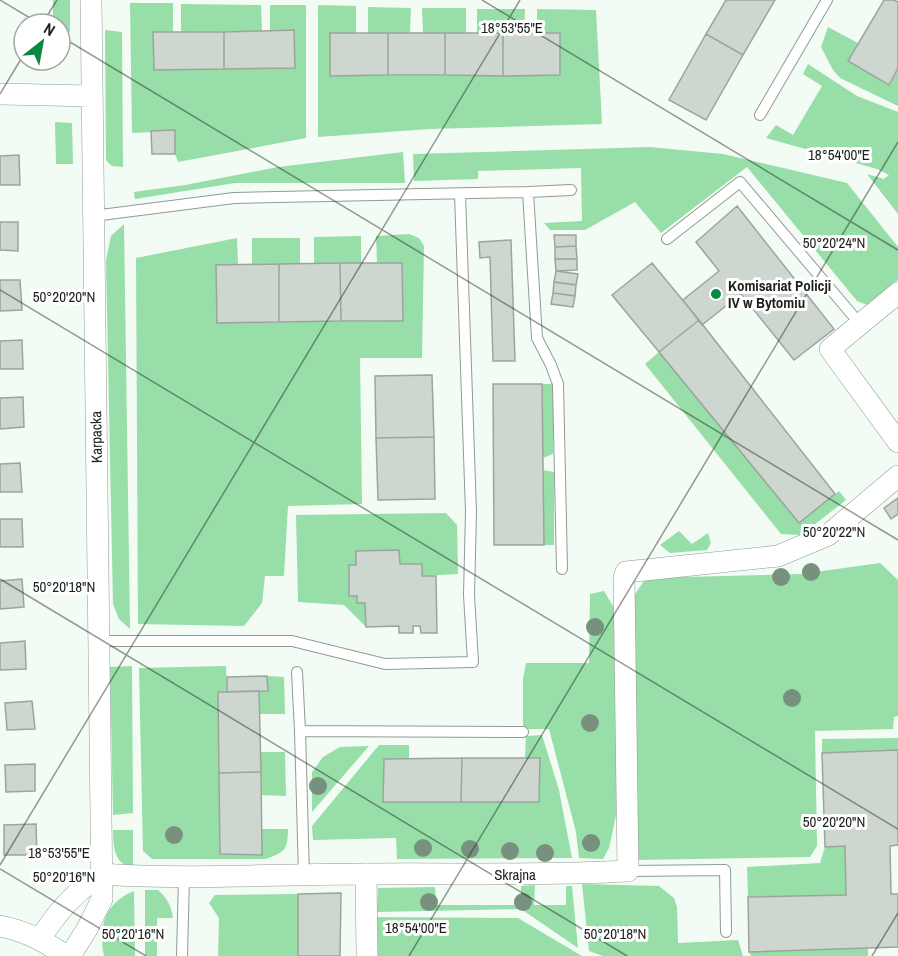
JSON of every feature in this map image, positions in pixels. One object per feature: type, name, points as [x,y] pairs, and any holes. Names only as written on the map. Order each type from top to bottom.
[{"type":"street","name":"Karpacka","points":[[0,926],[22,930],[68,956],[87,929],[102,899],[91,0]]},
{"type":"street","points":[[0,94],[92,96]]},
{"type":"street","points":[[898,292],[830,349],[898,442]]},
{"type":"street","points":[[628,871],[624,578],[626,572],[777,556],[828,536],[897,478]]},
{"type":"street","name":"Skrajna","points":[[101,874],[184,877],[576,874],[628,871]]},
{"type":"street","points":[[40,939],[53,918],[73,895],[101,874]]},
{"type":"street","points":[[366,874],[367,956]]},
{"type":"lane","points":[[760,115],[827,0]]},
{"type":"lane","points":[[667,239],[740,182],[860,324]]},
{"type":"lane","points":[[93,216],[234,198],[571,190]]},
{"type":"lane","points":[[528,192],[537,338],[558,384],[562,569]]},
{"type":"lane","points":[[99,641],[292,641],[385,664],[473,662],[469,595],[471,512],[460,194]]},
{"type":"lane","points":[[297,672],[304,875]]},
{"type":"lane","points":[[300,731],[523,732]]},
{"type":"lane","points":[[628,871],[725,870],[726,932]]},
{"type":"lane","points":[[182,956],[184,877]]},
{"type":"green space","points":[[53,0],[70,0],[70,12],[53,12]]},
{"type":"green space","points":[[130,3],[173,3],[173,32],[153,33],[154,70],[295,68],[294,30],[270,31],[270,5],[306,5],[306,138],[178,162],[175,154],[175,131],[132,133]]},
{"type":"green space","points":[[181,4],[261,5],[262,31],[181,32]]},
{"type":"green space","points":[[318,5],[356,6],[356,33],[330,33],[331,76],[560,75],[560,33],[537,33],[537,9],[596,10],[602,124],[430,129],[318,137]]},
{"type":"green space","points":[[368,7],[411,8],[410,33],[368,33]]},
{"type":"green space","points":[[422,8],[466,8],[466,33],[423,33]]},
{"type":"green space","points":[[477,9],[525,9],[524,33],[477,33]]},
{"type":"green space","points":[[828,27],[858,43],[849,61],[888,85],[898,68],[898,106],[840,78],[821,47]]},
{"type":"green space","points":[[105,30],[122,32],[123,167],[112,166],[106,160]]},
{"type":"green space","points":[[808,64],[857,96],[898,112],[898,214],[867,174],[884,179],[889,175],[877,169],[766,138],[776,125],[793,135],[822,86],[803,74]]},
{"type":"green space","points":[[55,122],[72,123],[73,164],[56,164]]},
{"type":"green space","points":[[650,147],[723,154],[847,183],[898,247],[898,280],[867,305],[857,301],[747,167],[661,233],[635,202],[585,230],[550,230],[544,223],[582,221],[581,168],[478,171],[478,179],[414,181],[413,154]]},
{"type":"green space","points":[[403,152],[405,183],[235,183],[135,199],[134,192],[185,185],[278,167]]},
{"type":"green space","points":[[124,224],[130,629],[119,619],[113,604],[106,260],[111,236]]},
{"type":"green space","points":[[409,234],[419,238],[424,246],[422,358],[360,358],[362,504],[288,506],[284,576],[265,576],[262,603],[244,626],[138,624],[136,258],[237,238],[238,265],[216,265],[217,323],[403,321],[402,263],[377,263],[376,236]]},
{"type":"green space","points":[[361,236],[361,263],[314,264],[314,237]]},
{"type":"green space","points":[[252,238],[300,238],[300,264],[252,265]]},
{"type":"green space","points":[[659,352],[799,523],[839,491],[846,500],[801,535],[781,534],[645,364]]},
{"type":"green space","points":[[542,384],[553,384],[553,454],[543,458]]},
{"type":"green space","points":[[543,470],[554,472],[554,545],[544,545]]},
{"type":"green space","points":[[446,513],[457,525],[458,574],[422,576],[421,564],[400,564],[399,550],[356,551],[356,565],[349,566],[349,595],[357,596],[358,603],[365,603],[366,627],[344,605],[298,602],[296,515]]},
{"type":"green space","points":[[679,531],[692,544],[708,533],[711,543],[707,550],[670,553],[660,545]]},
{"type":"green space","points":[[880,563],[898,580],[898,716],[894,717],[893,729],[815,731],[817,846],[810,857],[637,860],[633,597],[646,578],[801,574]]},
{"type":"green space","points":[[604,591],[616,611],[620,797],[609,848],[603,859],[579,858],[576,832],[549,729],[523,729],[523,679],[526,663],[589,663],[590,594]]},
{"type":"green space","points":[[132,666],[133,813],[113,815],[110,667]]},
{"type":"green space","points":[[226,666],[227,692],[218,692],[220,854],[262,855],[262,829],[288,829],[286,846],[277,855],[265,859],[152,859],[143,851],[139,668]]},
{"type":"green space","points":[[267,676],[284,677],[285,714],[260,714],[259,691],[268,690]]},
{"type":"green space","points":[[542,735],[559,790],[572,858],[397,859],[396,838],[313,840],[312,826],[379,745],[409,745],[409,759],[384,759],[383,802],[539,802],[540,758],[525,758],[526,736]]},
{"type":"green space","points":[[898,738],[898,750],[822,753],[822,739]]},
{"type":"green space","points":[[369,746],[312,812],[312,772],[323,757],[340,747]]},
{"type":"green space","points":[[261,752],[285,752],[286,796],[261,795]]},
{"type":"green space","points":[[113,830],[133,830],[133,867],[118,859],[114,848]]},
{"type":"green space","points":[[845,846],[846,895],[748,897],[747,867],[820,863],[825,847]]},
{"type":"green space","points":[[582,884],[659,886],[674,898],[677,907],[678,943],[738,940],[743,956],[603,956],[589,951]]},
{"type":"green space","points":[[535,885],[534,905],[566,905],[566,886],[572,886],[578,948],[521,909],[377,912],[378,888],[435,887],[436,905],[521,905],[521,886]]},
{"type":"green space","points":[[145,890],[158,890],[161,893],[170,906],[173,918],[157,918],[157,956],[145,956]]},
{"type":"green space","points":[[134,891],[135,956],[104,956],[102,935],[106,917],[116,902]]},
{"type":"green space","points":[[298,894],[298,956],[218,956],[219,918],[209,903],[215,895]]},
{"type":"green space","points":[[377,917],[518,918],[582,956],[376,956]]},
{"type":"green space","points":[[868,948],[868,956],[751,956],[749,952]]},
{"type":"building","points":[[726,0],[775,0],[743,55],[706,34]]},
{"type":"building","points":[[884,0],[898,2],[898,68],[889,85],[848,61]]},
{"type":"building","points":[[294,30],[295,68],[224,69],[224,32]]},
{"type":"building","points":[[153,32],[224,32],[224,69],[154,70]]},
{"type":"building","points":[[330,33],[388,33],[388,75],[330,76]]},
{"type":"building","points":[[388,33],[445,33],[445,75],[388,75]]},
{"type":"building","points":[[445,33],[503,33],[503,76],[445,75]]},
{"type":"building","points":[[503,33],[560,33],[560,75],[503,76]]},
{"type":"building","points":[[706,34],[743,55],[706,120],[669,100]]},
{"type":"building","points":[[175,130],[175,154],[152,154],[151,131]]},
{"type":"building","points":[[19,155],[20,185],[0,185],[0,156]]},
{"type":"building","points":[[737,206],[834,329],[794,360],[741,294],[702,325],[683,300],[719,271],[696,242]]},
{"type":"building","points":[[0,222],[18,222],[18,251],[0,250]]},
{"type":"building","points":[[554,235],[576,235],[576,246],[555,247]]},
{"type":"building","points":[[511,240],[515,361],[493,361],[490,257],[480,258],[479,242]]},
{"type":"building","points":[[576,246],[577,259],[555,259],[555,247]]},
{"type":"building","points":[[555,259],[577,259],[577,270],[556,271]]},
{"type":"building","points":[[340,263],[341,321],[279,322],[279,264]]},
{"type":"building","points":[[340,263],[402,263],[403,321],[341,321]]},
{"type":"building","points":[[652,263],[699,320],[659,352],[612,295]]},
{"type":"building","points":[[279,264],[279,322],[217,323],[216,265]]},
{"type":"building","points":[[556,271],[578,274],[576,285],[554,282]]},
{"type":"building","points":[[0,280],[20,280],[22,310],[0,311]]},
{"type":"building","points":[[554,282],[576,285],[575,296],[553,293]]},
{"type":"building","points":[[553,293],[575,296],[573,307],[551,304]]},
{"type":"building","points":[[699,320],[835,494],[799,523],[659,352]]},
{"type":"building","points":[[22,340],[23,369],[0,369],[0,341]]},
{"type":"building","points":[[432,375],[434,437],[376,438],[375,376]]},
{"type":"building","points":[[493,384],[542,384],[544,545],[494,545]]},
{"type":"building","points":[[23,397],[24,427],[0,429],[0,398]]},
{"type":"building","points":[[434,437],[435,499],[378,500],[376,438]]},
{"type":"building","points":[[20,463],[22,492],[0,492],[0,464]]},
{"type":"building","points":[[898,498],[898,514],[891,519],[884,508]]},
{"type":"building","points":[[0,519],[22,519],[23,547],[0,547]]},
{"type":"building","points":[[399,550],[400,564],[422,564],[422,576],[436,576],[437,633],[421,633],[420,626],[413,626],[413,633],[399,633],[399,626],[366,627],[365,603],[357,603],[357,596],[349,596],[349,565],[356,565],[356,551]]},
{"type":"building","points":[[22,579],[24,607],[0,609],[0,581]]},
{"type":"building","points":[[25,641],[26,669],[0,670],[0,643]]},
{"type":"building","points":[[267,676],[268,691],[227,692],[227,677]]},
{"type":"building","points":[[259,691],[261,772],[219,773],[218,692]]},
{"type":"building","points":[[32,701],[35,729],[7,730],[5,703]]},
{"type":"building","points":[[898,750],[898,845],[890,846],[891,894],[898,894],[898,947],[749,952],[748,897],[846,895],[845,846],[825,847],[822,753]]},
{"type":"building","points":[[462,758],[540,758],[539,802],[461,802]]},
{"type":"building","points":[[462,758],[461,802],[383,802],[384,759]]},
{"type":"building","points":[[35,764],[35,791],[6,792],[5,765]]},
{"type":"building","points":[[261,772],[262,855],[220,854],[219,773]]},
{"type":"building","points":[[36,824],[37,855],[4,855],[4,825]]},
{"type":"building","points":[[341,893],[340,956],[298,956],[298,894]]},
{"type":"place","name":"Komisariat Policji IV w Bytomiu","points":[[716,294]]}]
